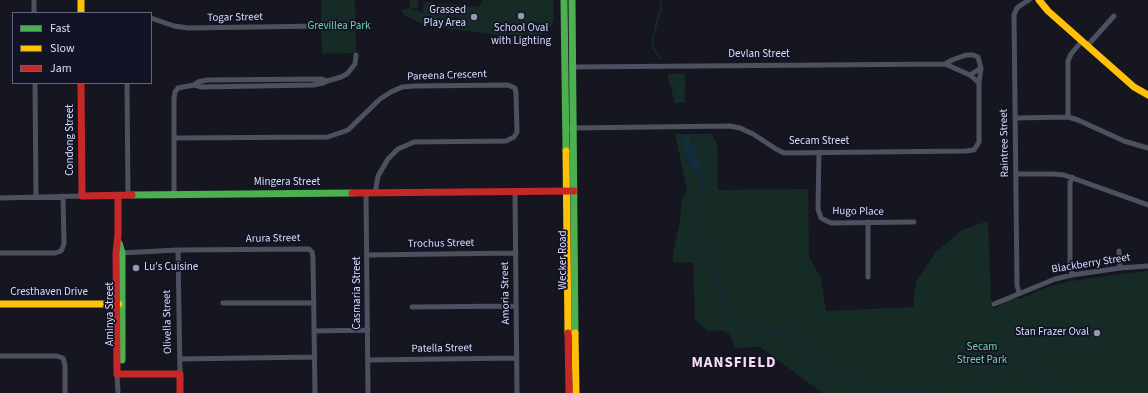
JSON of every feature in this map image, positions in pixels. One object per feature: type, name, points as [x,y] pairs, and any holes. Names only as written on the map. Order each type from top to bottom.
[{"type":"street","points":[[34,0],[34,12]]},
{"type":"street","points":[[81,0],[81,12]]},
{"type":"street","name":"Wecker Road","points":[[564,0],[570,128],[572,358],[569,393]]},
{"type":"street","name":"Wecker Road","points":[[570,128],[573,67],[572,0]]},
{"type":"street","name":"Raintree Street","points":[[1019,293],[1017,285],[1014,14],[1021,4],[1029,0]]},
{"type":"street","points":[[1039,0],[1048,11],[1084,44],[1134,87],[1148,95]]},
{"type":"street","points":[[1068,117],[1068,61],[1071,54],[1114,16]]},
{"type":"street","name":"Togar Street","points":[[152,18],[174,26],[188,28],[321,26]]},
{"type":"street","points":[[174,196],[175,92],[178,88],[194,85],[198,82],[207,80],[322,79],[327,81],[347,74],[355,64],[356,55]]},
{"type":"street","name":"Devlan Street","points":[[945,64],[966,55],[973,55],[978,57],[981,68]]},
{"type":"street","name":"Devlan Street","points":[[573,67],[945,64],[970,75],[979,83]]},
{"type":"street","points":[[970,75],[981,68]]},
{"type":"street","points":[[979,83],[981,68]]},
{"type":"street","name":"Secam Street","points":[[570,128],[730,126],[740,128],[784,153],[965,151],[974,150],[979,142],[979,83]]},
{"type":"street","points":[[35,84],[36,196]]},
{"type":"street","name":"Condong Street","points":[[81,84],[82,196]]},
{"type":"street","points":[[127,84],[128,196]]},
{"type":"street","name":"Pareena Crescent","points":[[174,138],[328,137],[348,130],[380,99],[402,87],[508,85],[515,88],[517,132],[514,137],[506,141],[414,142],[398,149],[388,159],[378,176],[375,194]]},
{"type":"street","points":[[1015,118],[1068,117],[1124,141],[1148,148]]},
{"type":"street","name":"Hugo Place","points":[[819,152],[818,209],[821,218],[831,222],[914,222]]},
{"type":"street","points":[[1016,174],[1052,174],[1072,177],[1148,205]]},
{"type":"street","points":[[1072,177],[1070,183],[1070,266],[1072,275]]},
{"type":"street","name":"Mingera Street","points":[[0,198],[36,196],[174,196],[570,191]]},
{"type":"street","name":"Amoria Street","points":[[515,192],[517,393]]},
{"type":"street","name":"Casmaria Street","points":[[366,194],[368,393]]},
{"type":"street","points":[[0,252],[61,252],[64,244],[63,196]]},
{"type":"street","name":"Aminya Street","points":[[118,196],[118,393]]},
{"type":"street","points":[[868,222],[868,277]]},
{"type":"street","name":"Arura Street","points":[[119,253],[178,250],[309,249],[313,255],[315,393]]},
{"type":"street","name":"Olivella Street","points":[[178,250],[180,393]]},
{"type":"street","points":[[1118,251],[1120,268]]},
{"type":"street","name":"Trochus Street","points":[[367,255],[515,253]]},
{"type":"street","name":"Blackberry Street","points":[[994,304],[1048,281],[1072,275],[1120,268],[1148,266]]},
{"type":"street","points":[[223,304],[314,303]]},
{"type":"street","name":"Cresthaven Drive","points":[[0,304],[119,304]]},
{"type":"street","points":[[412,307],[516,306]]},
{"type":"street","points":[[314,331],[368,330]]},
{"type":"street","points":[[0,356],[57,356],[63,358],[65,365],[65,393]]},
{"type":"street","points":[[180,359],[315,357]]},
{"type":"street","name":"Patella Street","points":[[368,360],[517,358]]},
{"type":"street","name":"Wecker Road","points":[[572,358],[576,393]]},
{"type":"street","points":[[119,374],[180,374]]},
{"type":"green space","name":"Grevillea Park","points":[[321,0],[355,0],[356,53],[322,54]]},
{"type":"green space","points":[[410,0],[418,0],[418,8],[411,8],[423,13],[423,2],[431,1],[435,4],[460,4],[460,6],[469,7],[480,6],[482,0],[553,0],[553,22],[550,27],[539,35],[499,35],[433,27],[420,23],[404,15],[401,10],[410,8]]},
{"type":"green space","points":[[667,74],[685,74],[685,103],[675,103]]},
{"type":"green space","name":"Secam Street Park","points":[[675,134],[712,134],[717,144],[718,190],[808,189],[809,257],[821,278],[826,311],[913,307],[916,281],[936,252],[962,230],[988,221],[991,299],[994,310],[1010,297],[1020,299],[1048,287],[1071,281],[1148,271],[1148,393],[821,393],[760,347],[735,348],[729,334],[722,330],[707,331],[695,320],[693,263],[673,262],[682,199],[687,190]]},
{"type":"water","points":[[682,135],[688,135],[690,137],[690,145],[695,143],[698,149],[694,150],[700,164],[701,171],[699,173],[697,173],[692,167],[684,148],[685,147],[681,138]]},
{"type":"waterway","points":[[660,58],[653,48],[653,37],[661,7],[661,0]]},
{"type":"waterway","points":[[673,75],[681,93],[681,102]]},
{"type":"waterway","points":[[699,171],[702,178],[703,188],[701,194],[692,207],[693,217],[704,244]]},
{"type":"waterway","points":[[707,251],[717,276],[730,323],[734,328],[758,328],[788,334],[809,350],[831,373],[838,374],[862,384],[874,391],[881,392],[897,390],[903,392],[921,391],[930,393]]},
{"type":"waterway","points":[[975,393],[978,382],[993,370],[1001,366],[1012,353],[1016,351],[1023,351],[1058,393]]},
{"type":"traffic: fast","points":[[564,0],[566,151]]},
{"type":"traffic: fast","points":[[572,0],[575,333]]},
{"type":"traffic: fast","points":[[132,195],[352,193]]},
{"type":"traffic: fast","points":[[119,243],[122,253],[122,360]]},
{"type":"traffic: slow","points":[[81,0],[81,12]]},
{"type":"traffic: slow","points":[[1039,0],[1048,11],[1134,87],[1148,95]]},
{"type":"traffic: slow","points":[[566,151],[568,333]]},
{"type":"traffic: slow","points":[[0,304],[119,304]]},
{"type":"traffic: slow","points":[[575,333],[576,393]]},
{"type":"traffic: jam","points":[[81,84],[82,196],[132,195]]},
{"type":"traffic: jam","points":[[352,193],[574,191]]},
{"type":"traffic: jam","points":[[118,196],[118,235],[116,253],[117,374],[180,374],[180,393]]},
{"type":"traffic: jam","points":[[568,333],[569,393]]},
{"type":"place","name":"School Oval with Lighting","points":[[521,16]]},
{"type":"place","name":"Grassed Play Area","points":[[474,17]]},
{"type":"place","name":"Lu's Cuisine","points":[[136,268]]},
{"type":"place","name":"Stan Frazer Oval","points":[[1097,333]]},
{"type":"district","name":"MANSFIELD","points":[[734,364]]}]
